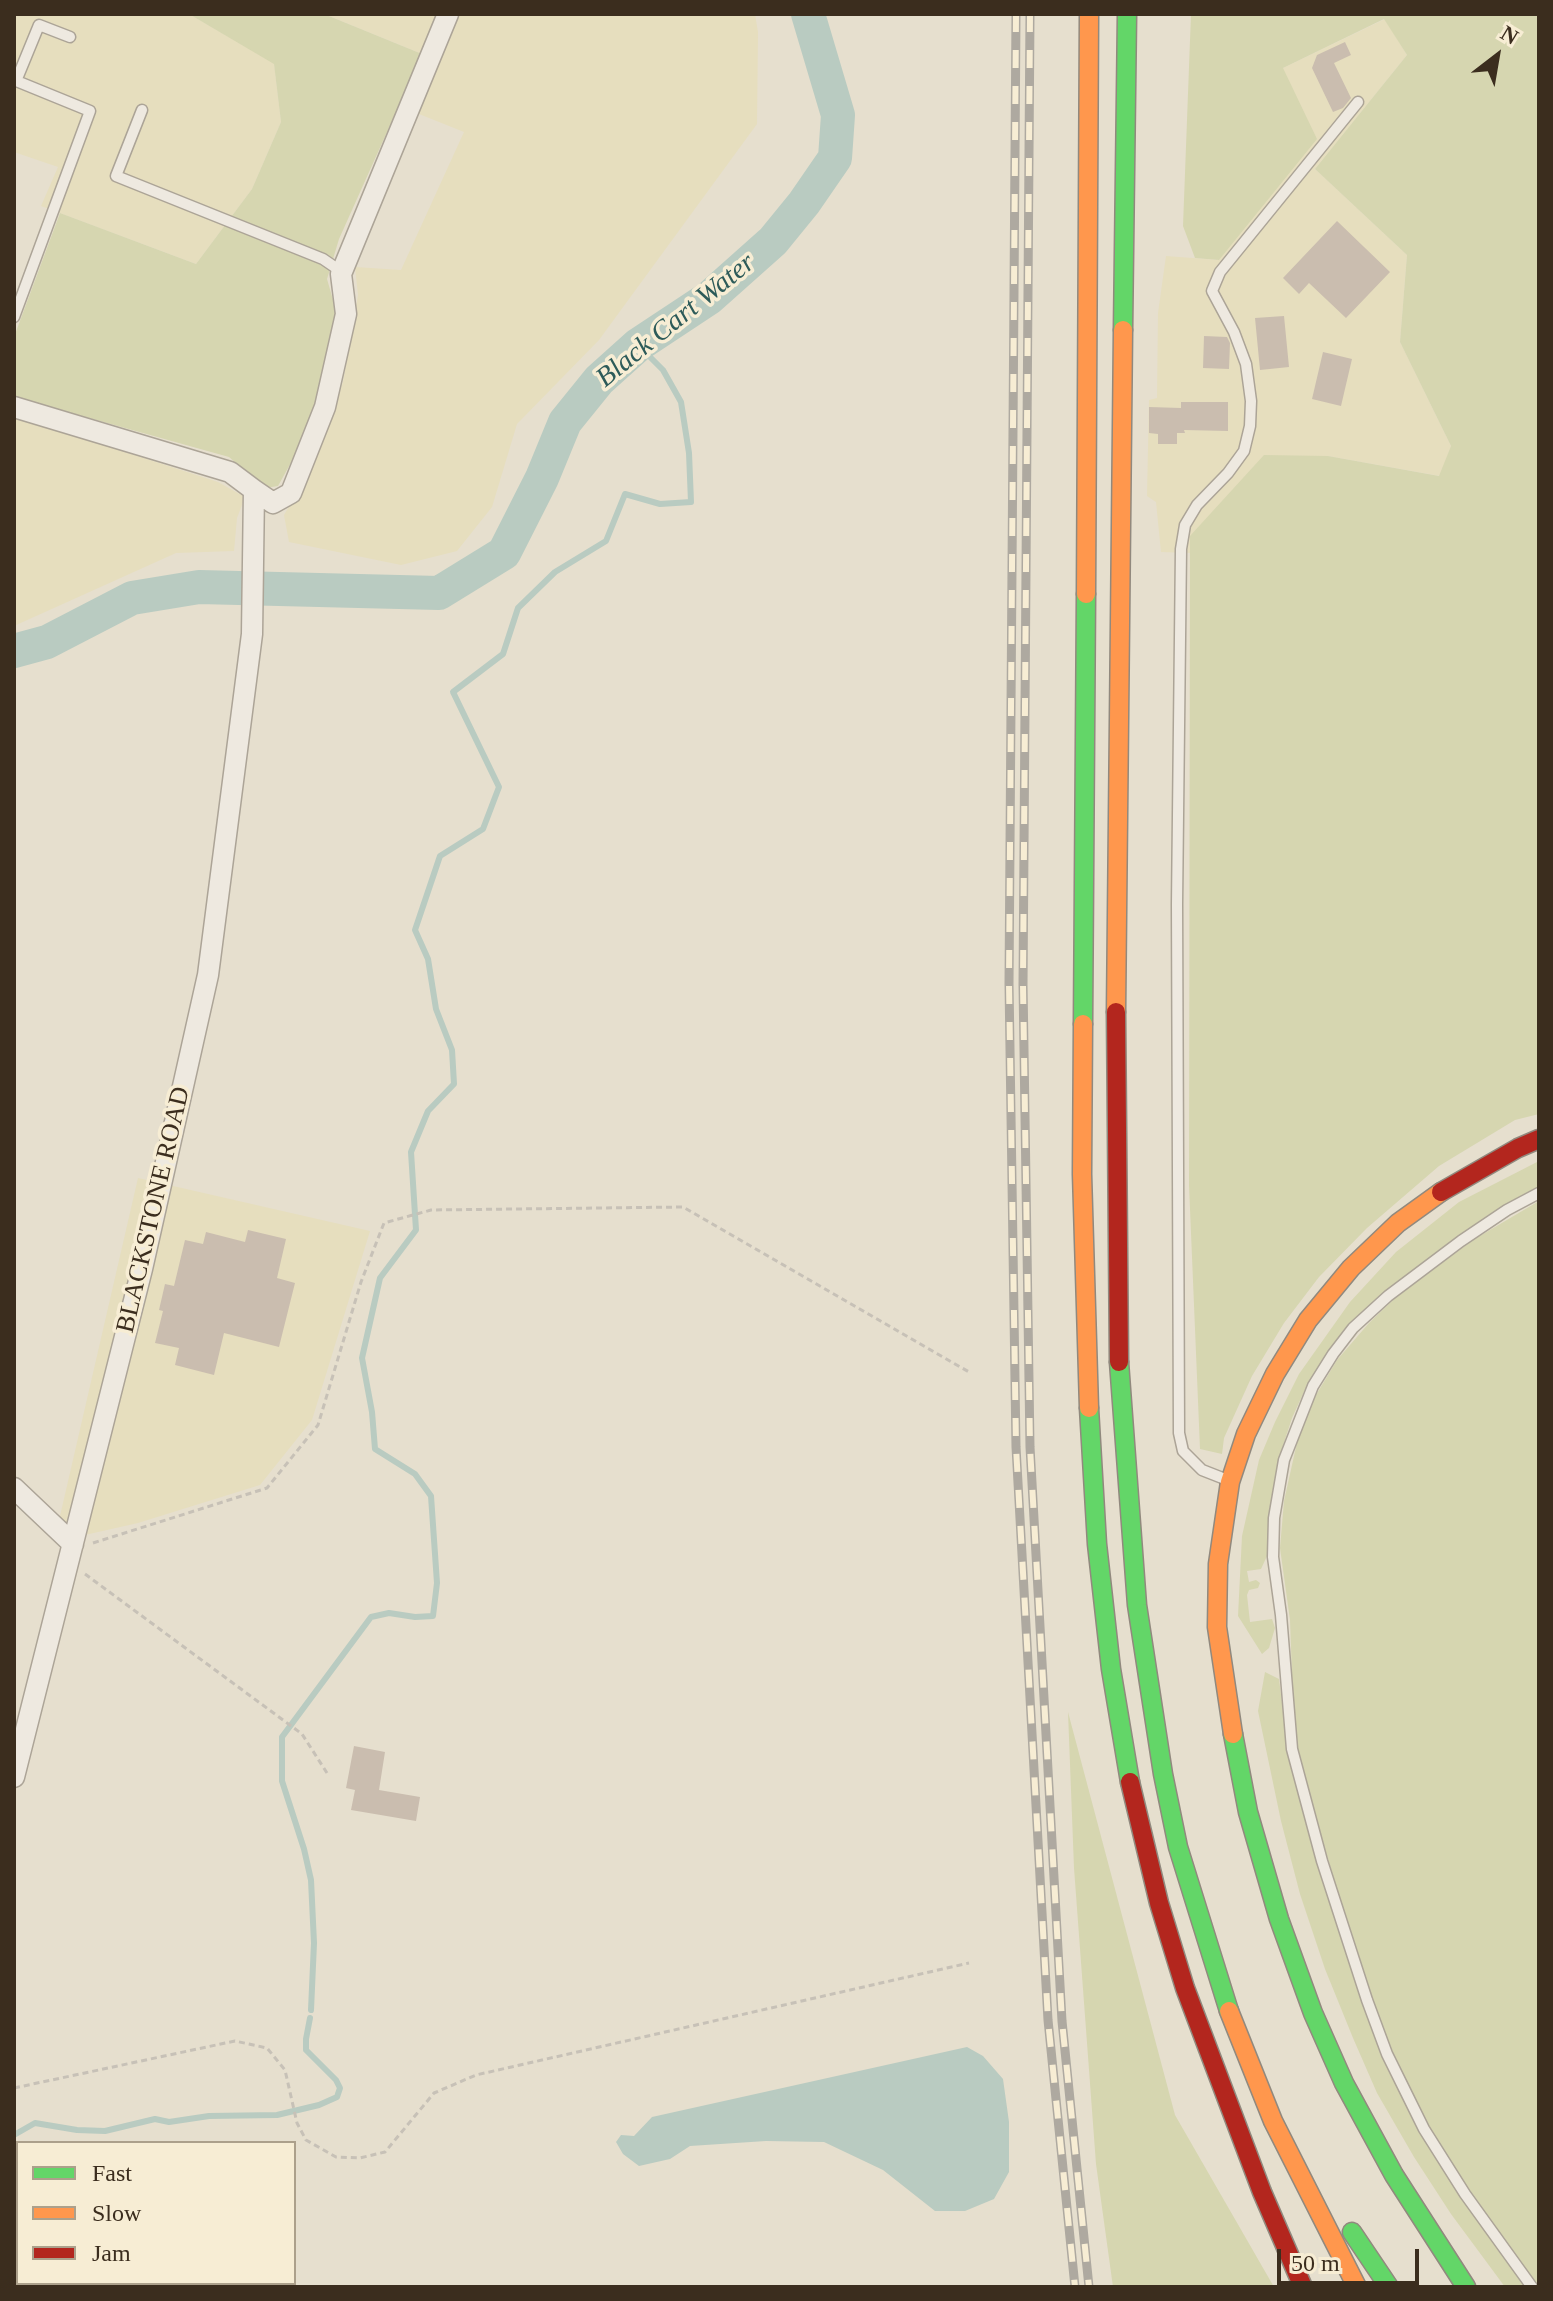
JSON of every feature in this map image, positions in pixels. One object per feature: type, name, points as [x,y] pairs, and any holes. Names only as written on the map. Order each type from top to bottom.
[{"type":"main road","points":[[1089,14],[1082,1174],[1092,1478],[1111,1669],[1138,1822],[1185,1988],[1267,2205],[1303,2287]]},
{"type":"main road","points":[[1127,14],[1115,1092],[1116,1274],[1124,1446],[1137,1605],[1163,1774],[1178,1847],[1202,1931],[1253,2074],[1299,2177],[1357,2287]]},
{"type":"main road","points":[[1466,2287],[1394,2175],[1344,2083],[1296,1968],[1261,1860],[1234,1744],[1217,1627],[1218,1564],[1230,1482],[1246,1434],[1275,1374],[1308,1320],[1351,1268],[1398,1223],[1452,1184],[1539,1139]]},
{"type":"main road","points":[[1253,2074],[1389,2287]]},
{"type":"main road","points":[[1241,2132],[1319,2287]]},
{"type":"street","points":[[14,407],[230,472],[273,503],[291,493],[325,407],[346,314],[342,272],[448,14]]},
{"type":"street","name":"BLACKSTONE ROAD","points":[[14,1777],[142,1269],[208,975],[252,634],[254,490]]},
{"type":"street","points":[[14,1488],[71,1553]]},
{"type":"lane","points":[[14,317],[90,111],[15,80],[39,25],[70,37]]},
{"type":"lane","points":[[1230,1482],[1202,1470],[1183,1451],[1179,1433],[1177,904],[1181,549],[1185,525],[1197,505],[1244,451],[1250,426],[1251,401],[1246,364],[1234,332],[1212,291],[1220,272],[1358,102]]},
{"type":"lane","points":[[142,110],[116,176],[323,259],[342,272]]},
{"type":"lane","points":[[1532,2287],[1465,2194],[1424,2129],[1387,2054],[1367,2000],[1322,1861],[1292,1749],[1273,1557],[1274,1518],[1284,1460],[1313,1386],[1333,1354],[1353,1328],[1388,1296],[1461,1241],[1539,1193]]},
{"type":"path","points":[[327,1773],[302,1734],[71,1553],[267,1488],[318,1425],[361,1282],[384,1223],[400,1216],[431,1210],[683,1207],[969,1372]]},
{"type":"path","points":[[14,2088],[235,2041],[267,2048],[285,2070],[297,2123],[306,2140],[336,2157],[360,2158],[385,2152],[434,2093],[476,2075],[969,1963]]},
{"type":"shaded area","points":[[14,14],[189,14],[274,63],[281,122],[252,189],[196,264],[41,206],[58,167],[14,152]]},
{"type":"shaded area","points":[[324,14],[755,14],[758,32],[757,124],[599,340],[517,424],[492,507],[457,551],[401,565],[289,542],[284,515],[314,464],[343,382],[358,295],[355,267],[401,270],[464,132],[414,112],[422,54]]},
{"type":"shaded area","points":[[1385,19],[1407,55],[1315,169],[1407,255],[1400,342],[1451,446],[1440,476],[1328,456],[1191,536],[1191,553],[1161,552],[1156,502],[1147,496],[1149,400],[1157,398],[1158,313],[1166,256],[1219,260],[1283,68]]},
{"type":"shaded area","points":[[14,416],[218,482],[245,497],[237,518],[234,551],[176,553],[14,626]]},
{"type":"shaded area","points":[[138,1178],[370,1231],[312,1420],[260,1485],[138,1523],[54,1542]]},
{"type":"shaded area","points":[[967,2047],[983,2056],[1003,2079],[1009,2122],[1009,2172],[994,2199],[965,2211],[935,2211],[883,2170],[824,2142],[766,2141],[690,2146],[670,2159],[639,2166],[623,2154],[616,2142],[621,2135],[634,2136],[652,2117]]},
{"type":"green space","points":[[189,14],[324,14],[422,54],[339,239],[327,279],[338,317],[308,432],[278,486],[265,488],[229,457],[14,397],[14,337],[60,213],[196,264],[252,189],[281,122],[274,64]]},
{"type":"green space","points":[[1191,14],[1539,14],[1539,1114],[1515,1120],[1439,1166],[1367,1228],[1319,1277],[1284,1323],[1252,1376],[1224,1438],[1222,1454],[1200,1449],[1189,1185],[1190,536],[1264,455],[1328,456],[1439,476],[1451,446],[1400,342],[1407,255],[1315,169],[1407,55],[1384,19],[1283,68],[1317,139],[1219,260],[1195,258],[1183,226]]},
{"type":"green space","points":[[1539,1161],[1539,1187],[1458,1237],[1385,1293],[1350,1325],[1328,1351],[1308,1383],[1279,1458],[1272,1495],[1267,1556],[1261,1569],[1247,1571],[1249,1582],[1256,1580],[1260,1583],[1247,1595],[1250,1622],[1272,1619],[1275,1628],[1269,1648],[1262,1654],[1238,1616],[1242,1536],[1259,1460],[1299,1374],[1350,1302],[1396,1252],[1459,1202]]},
{"type":"green space","points":[[1539,1201],[1539,2287],[1463,2183],[1430,2130],[1399,2070],[1360,1967],[1309,1795],[1294,1731],[1290,1620],[1280,1548],[1284,1501],[1300,1429],[1337,1360],[1395,1298],[1473,1240]]},
{"type":"green space","points":[[1265,1672],[1279,1679],[1288,1751],[1308,1830],[1384,2056],[1429,2146],[1528,2287],[1505,2287],[1451,2214],[1377,2093],[1353,2038],[1325,1969],[1300,1894],[1281,1821],[1258,1711]]},
{"type":"green space","points":[[1068,1712],[1175,2115],[1274,2287],[1113,2287],[1096,2164],[1074,1868]]},
{"type":"building","points":[[1345,42],[1351,55],[1334,63],[1351,98],[1343,108],[1333,112],[1312,68],[1317,55]]},
{"type":"building","points":[[1337,221],[1390,272],[1346,318],[1309,283],[1299,294],[1283,278]]},
{"type":"building","points":[[1284,316],[1289,367],[1260,370],[1255,318]]},
{"type":"building","points":[[1204,336],[1227,337],[1230,343],[1229,369],[1203,368]]},
{"type":"building","points":[[1323,352],[1352,359],[1341,406],[1312,399]]},
{"type":"building","points":[[1181,402],[1228,402],[1228,431],[1184,430],[1185,433],[1177,433],[1177,444],[1158,444],[1158,434],[1149,433],[1149,407],[1181,408]]},
{"type":"building","points":[[248,1230],[286,1239],[277,1278],[295,1283],[279,1347],[224,1333],[214,1375],[175,1365],[179,1348],[155,1343],[163,1311],[159,1310],[165,1284],[174,1286],[185,1240],[203,1244],[206,1232],[245,1242]]},
{"type":"building","points":[[354,1746],[385,1752],[379,1790],[420,1797],[416,1821],[351,1810],[355,1790],[346,1788]]},
{"type":"waterway","name":"Black Cart Water","points":[[14,651],[47,642],[132,598],[199,587],[439,593],[504,553],[542,478],[565,422],[599,380],[638,345],[709,298],[773,241],[835,158],[838,115],[808,14]]},
{"type":"waterway","points":[[311,2010],[314,1943],[311,1880],[282,1781],[282,1737],[371,1617],[389,1613],[433,1616],[437,1583],[431,1496],[415,1474],[375,1449],[362,1358],[380,1278],[416,1230],[411,1152],[428,1111],[454,1084],[452,1050],[436,1009],[428,959],[415,930],[440,856],[483,829],[499,787],[453,692],[503,654],[518,608],[555,572],[606,541],[625,494],[660,504],[691,502],[689,453],[681,402],[663,370],[638,345]]},
{"type":"waterway","points":[[14,2135],[35,2123],[105,2131],[155,2119],[169,2122],[209,2116],[277,2115],[319,2105],[337,2097],[340,2088],[306,2050],[310,2018]]},
{"type":"railway","points":[[1016,14],[1009,983],[1016,1447],[1048,2020],[1075,2287]]},
{"type":"railway","points":[[1030,14],[1023,984],[1030,1447],[1062,2021],[1089,2287]]},
{"type":"traffic: fast","points":[[1123,330],[1127,14]]},
{"type":"traffic: fast","points":[[1083,1024],[1086,594]]},
{"type":"traffic: fast","points":[[1119,1362],[1137,1605],[1163,1774],[1178,1847],[1229,2011]]},
{"type":"traffic: fast","points":[[1089,1408],[1097,1544],[1111,1669],[1130,1782]]},
{"type":"traffic: fast","points":[[1233,1734],[1248,1812],[1279,1919],[1313,2013],[1344,2083],[1394,2175],[1466,2287]]},
{"type":"traffic: fast","points":[[1352,2232],[1389,2287]]},
{"type":"traffic: slow","points":[[1086,594],[1089,14]]},
{"type":"traffic: slow","points":[[1116,1012],[1123,330]]},
{"type":"traffic: slow","points":[[1083,1024],[1082,1174],[1089,1408]]},
{"type":"traffic: slow","points":[[1233,1734],[1217,1627],[1218,1564],[1230,1482],[1246,1434],[1275,1374],[1308,1320],[1351,1268],[1398,1223],[1441,1192]]},
{"type":"traffic: slow","points":[[1229,2011],[1273,2121],[1357,2287]]},
{"type":"traffic: jam","points":[[1116,1012],[1119,1362]]},
{"type":"traffic: jam","points":[[1441,1192],[1539,1139]]},
{"type":"traffic: jam","points":[[1130,1782],[1159,1903],[1185,1988],[1262,2192],[1303,2287]]}]
